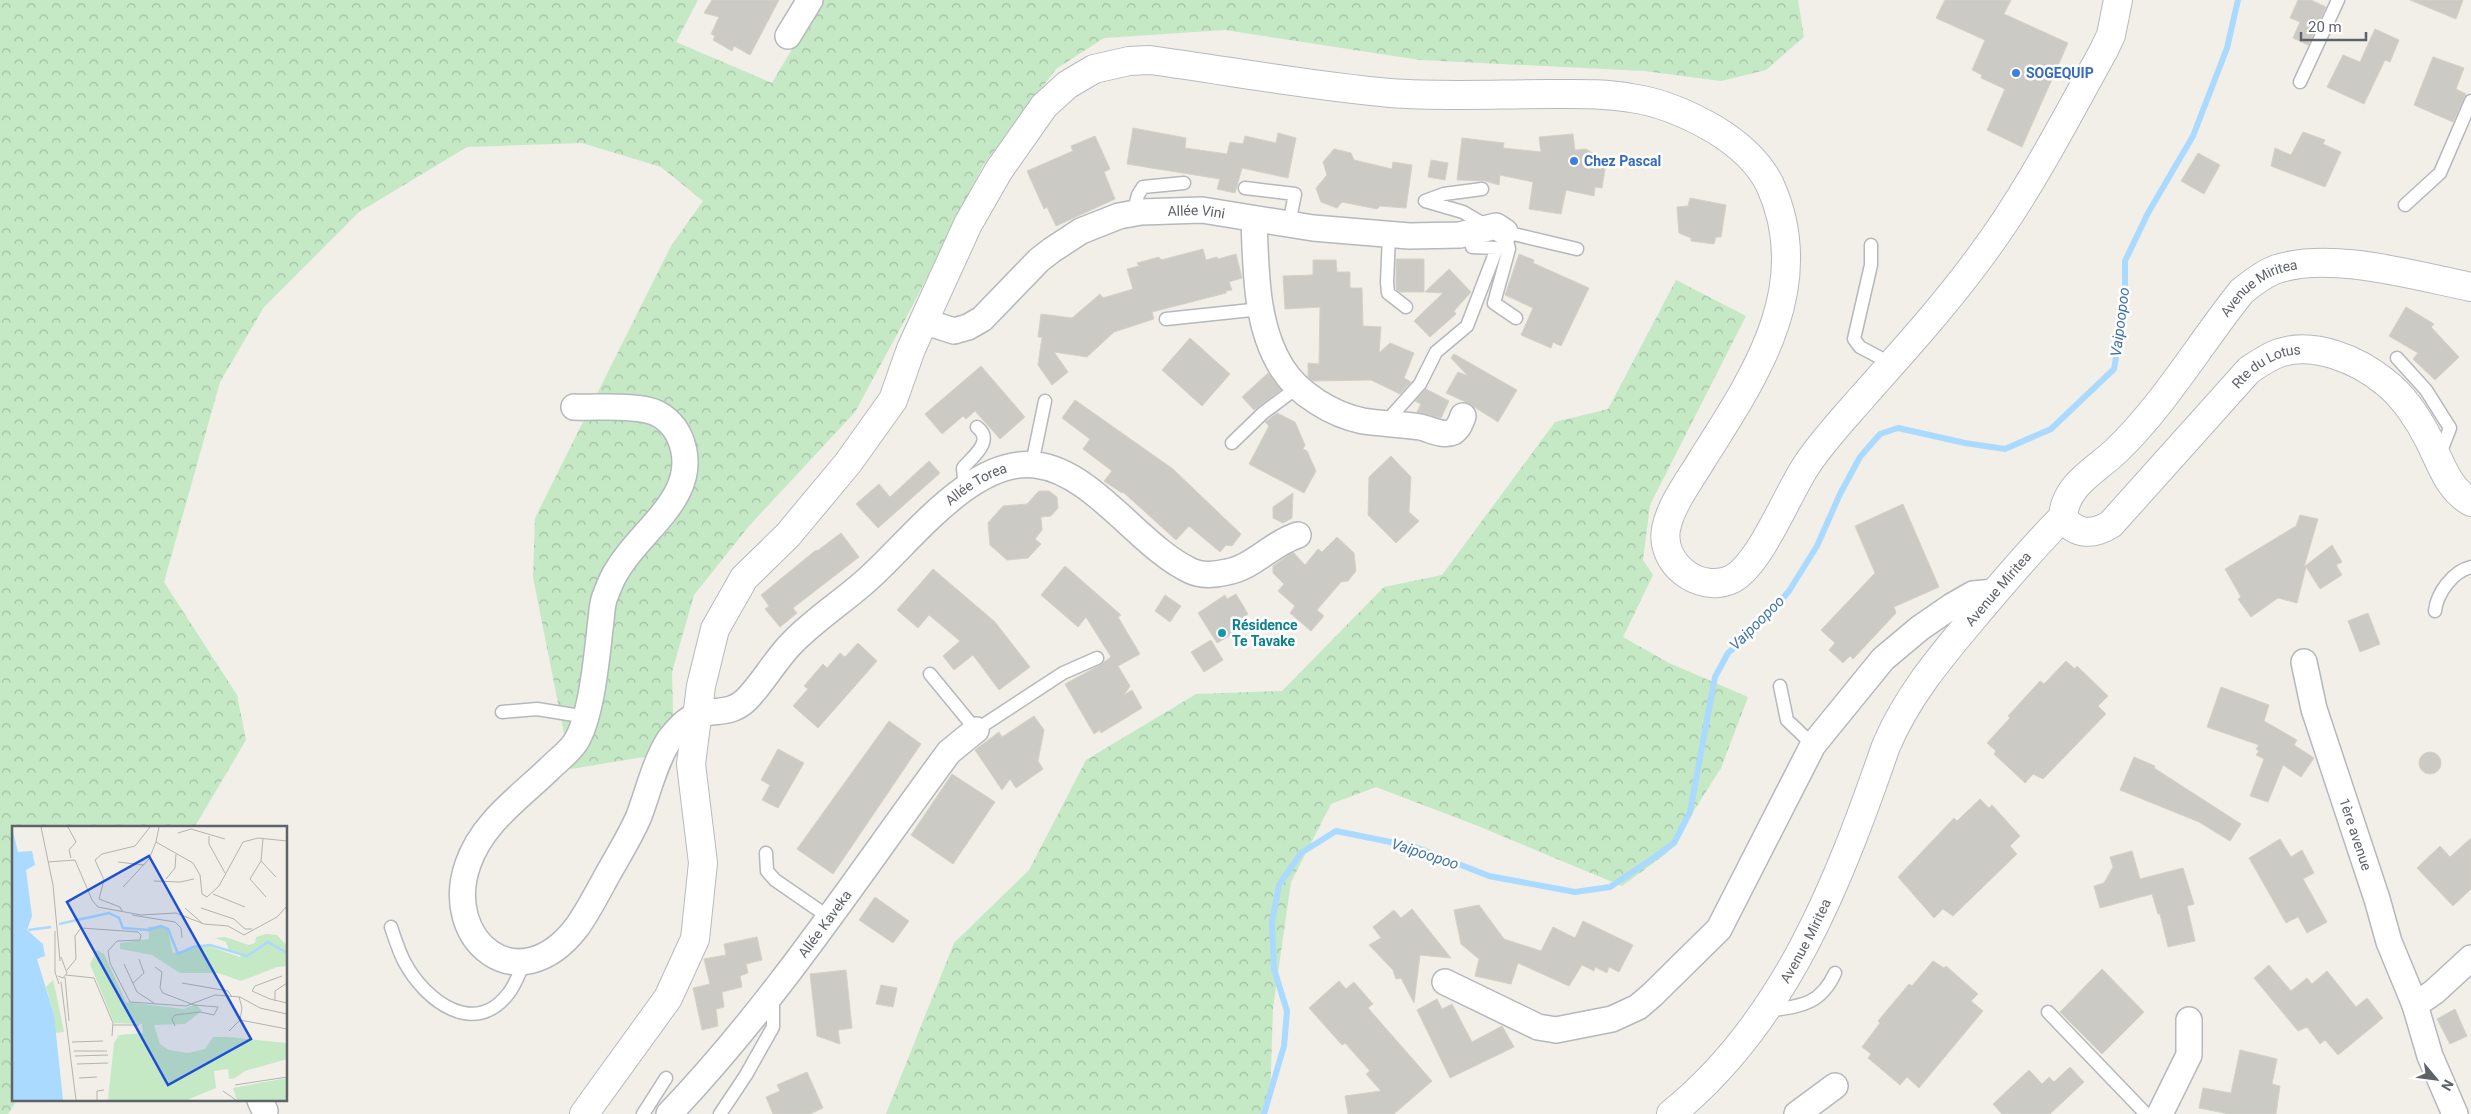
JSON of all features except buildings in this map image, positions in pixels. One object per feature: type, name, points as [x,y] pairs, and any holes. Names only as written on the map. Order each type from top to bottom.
[{"type":"main road","points":[[584,1114],[668,998],[695,939],[703,863],[691,764],[701,686],[715,629],[744,578],[788,535],[848,463],[893,400],[923,322],[958,244],[983,195],[1015,144],[1044,106],[1067,85],[1087,72],[1108,65],[1150,60],[1389,92],[1448,95],[1598,94],[1632,98],[1661,105],[1694,118],[1728,138],[1746,152],[1767,179],[1779,210],[1785,241],[1785,282],[1778,315],[1763,356],[1740,400],[1678,499],[1668,522],[1665,535],[1669,556],[1676,566],[1694,579],[1719,583],[1734,579],[1749,565],[1806,465],[1980,258],[2012,210],[2104,50],[2113,27],[2118,0]]},
{"type":"main road","name":"Avenue Miritea","points":[[1671,1114],[1708,1081],[1767,1011],[1805,948],[1819,919],[1886,746],[1904,707],[1929,670],[1995,592],[2063,517],[2065,501],[2072,490],[2128,438],[2166,393],[2234,302],[2257,279],[2275,270],[2315,263],[2379,268],[2471,287]]},
{"type":"main road","name":"Rte du Lotus","points":[[2063,517],[2074,528],[2087,533],[2109,526],[2127,509],[2249,370],[2278,353],[2293,350],[2327,352],[2355,364],[2385,382],[2397,394],[2429,440],[2437,461],[2456,489],[2471,502]]},
{"type":"street","points":[[788,36],[810,0]]},
{"type":"street","name":"Allée Vini","points":[[923,322],[954,331],[968,327],[982,319],[1039,260],[1052,250],[1081,231],[1133,213],[1202,210],[1229,213],[1254,220],[1390,235],[1435,237],[1497,230]]},
{"type":"street","points":[[1254,220],[1255,260],[1261,309],[1274,353],[1282,370],[1298,387],[1328,408],[1362,421],[1423,427],[1443,434],[1453,432],[1459,426],[1463,416]]},
{"type":"street","points":[[574,407],[646,410],[660,415],[674,425],[682,443],[684,463],[681,486],[671,504],[618,567],[603,599],[587,717],[574,745],[499,814],[477,843],[466,869],[463,901],[467,922],[480,944],[492,954],[524,963],[541,958],[558,949],[579,924],[636,823],[667,744],[680,727],[697,715]]},
{"type":"street","name":"Allée Torea","points":[[697,715],[731,710],[745,701],[791,644],[873,575],[933,516],[965,490],[997,470],[1032,464],[1052,468],[1083,486],[1154,545],[1190,571],[1204,575],[1244,567],[1284,539],[1298,535]]},
{"type":"street","points":[[1445,982],[1538,1027],[1547,1029],[1575,1027],[1603,1021],[1638,1006],[1720,929],[1813,745],[1890,653],[1952,606],[1973,594],[1995,592]]},
{"type":"street","name":"1ère avenue","points":[[2304,662],[2314,709],[2377,899],[2389,942],[2415,1005],[2430,1056],[2455,1114]]},
{"type":"street","name":"Allée Kaveka","points":[[669,1114],[712,1068],[773,995],[950,752],[976,730]]},
{"type":"street","points":[[2415,1005],[2434,992],[2471,958]]},
{"type":"street","points":[[2160,1114],[2189,1055],[2189,1020]]},
{"type":"street","points":[[1797,1114],[1835,1086]]},
{"type":"lane","points":[[2300,82],[2338,0]]},
{"type":"lane","points":[[2405,205],[2440,173],[2471,101]]},
{"type":"lane","points":[[1133,213],[1138,194],[1143,187],[1184,183]]},
{"type":"lane","points":[[1245,188],[1295,194],[1289,224]]},
{"type":"lane","points":[[1482,189],[1444,194],[1424,200],[1463,212],[1497,230],[1578,250]]},
{"type":"lane","points":[[1497,230],[1509,249],[1494,303],[1516,318]]},
{"type":"lane","points":[[1390,235],[1386,282],[1388,293],[1406,307]]},
{"type":"lane","points":[[1871,245],[1871,265],[1854,339],[1860,347],[1892,364]]},
{"type":"lane","points":[[1385,423],[1420,384],[1436,352],[1467,326],[1496,248],[1472,247]]},
{"type":"lane","points":[[1166,320],[1261,309]]},
{"type":"lane","points":[[2397,358],[2426,390],[2450,428],[2437,461]]},
{"type":"lane","points":[[1232,443],[1263,413],[1298,387]]},
{"type":"lane","points":[[1032,464],[1045,401]]},
{"type":"lane","points":[[965,490],[963,468],[980,449],[984,440],[982,431],[977,427]]},
{"type":"lane","points":[[2435,611],[2437,598],[2462,569],[2471,567]]},
{"type":"lane","name":"Allée Kaveka","points":[[976,730],[1063,673],[1097,658]]},
{"type":"lane","points":[[930,674],[976,730]]},
{"type":"lane","points":[[1780,686],[1787,720],[1813,745]]},
{"type":"lane","points":[[502,712],[537,709],[587,717]]},
{"type":"lane","points":[[766,853],[767,871],[775,880],[830,918]]},
{"type":"lane","points":[[391,927],[406,964],[425,990],[444,1006],[467,1015],[489,1011],[508,994],[524,963]]},
{"type":"lane","points":[[1767,1011],[1802,1006],[1817,999],[1829,987],[1835,973]]},
{"type":"lane","points":[[720,1114],[746,1076],[773,1027],[773,995]]},
{"type":"lane","points":[[2048,1012],[2146,1114]]},
{"type":"lane","points":[[642,1114],[666,1078]]},
{"type":"green space","points":[[0,0],[698,0],[676,42],[772,83],[821,0],[1798,0],[1804,37],[1766,70],[1721,81],[1644,71],[1420,60],[1225,30],[1104,38],[1056,69],[984,164],[914,303],[855,412],[749,526],[694,595],[672,672],[674,752],[571,769],[533,577],[535,518],[671,246],[703,201],[661,167],[582,143],[467,147],[359,212],[264,307],[220,382],[164,582],[237,695],[246,740],[195,826],[12,826],[12,1102],[16,1102],[8,1114],[0,1114]]},
{"type":"green space","points":[[1676,280],[1746,316],[1650,505],[1643,560],[1653,575],[1623,637],[1669,663],[1748,697],[1721,768],[1667,853],[1622,886],[1478,826],[1376,787],[1331,804],[1291,882],[1273,1008],[1270,1100],[1264,1114],[886,1114],[954,943],[1029,870],[1086,760],[1196,694],[1282,691],[1384,587],[1442,575],[1555,422],[1608,409]]},
{"type":"waterway","name":"Vaipoopoo","points":[[1264,1114],[1284,1046],[1287,1011],[1274,969],[1272,922],[1279,885],[1301,853],[1336,831],[1415,847],[1489,876],[1575,892],[1610,887],[1674,843],[1690,812],[1715,677],[1728,653],[1754,631],[1789,591],[1817,546],[1840,494],[1860,457],[1880,434],[1898,428],[1965,443],[2005,449],[2051,429],[2114,369],[2125,303],[2125,261],[2148,213],[2193,136],[2227,48],[2238,0]]},
{"type":"place","name":"SOGEQUIP","points":[[2016,73]]},
{"type":"place","name":"Chez Pascal","points":[[1574,161]]},
{"type":"place","name":"Résidence Te Tavake","points":[[1222,633]]}]
